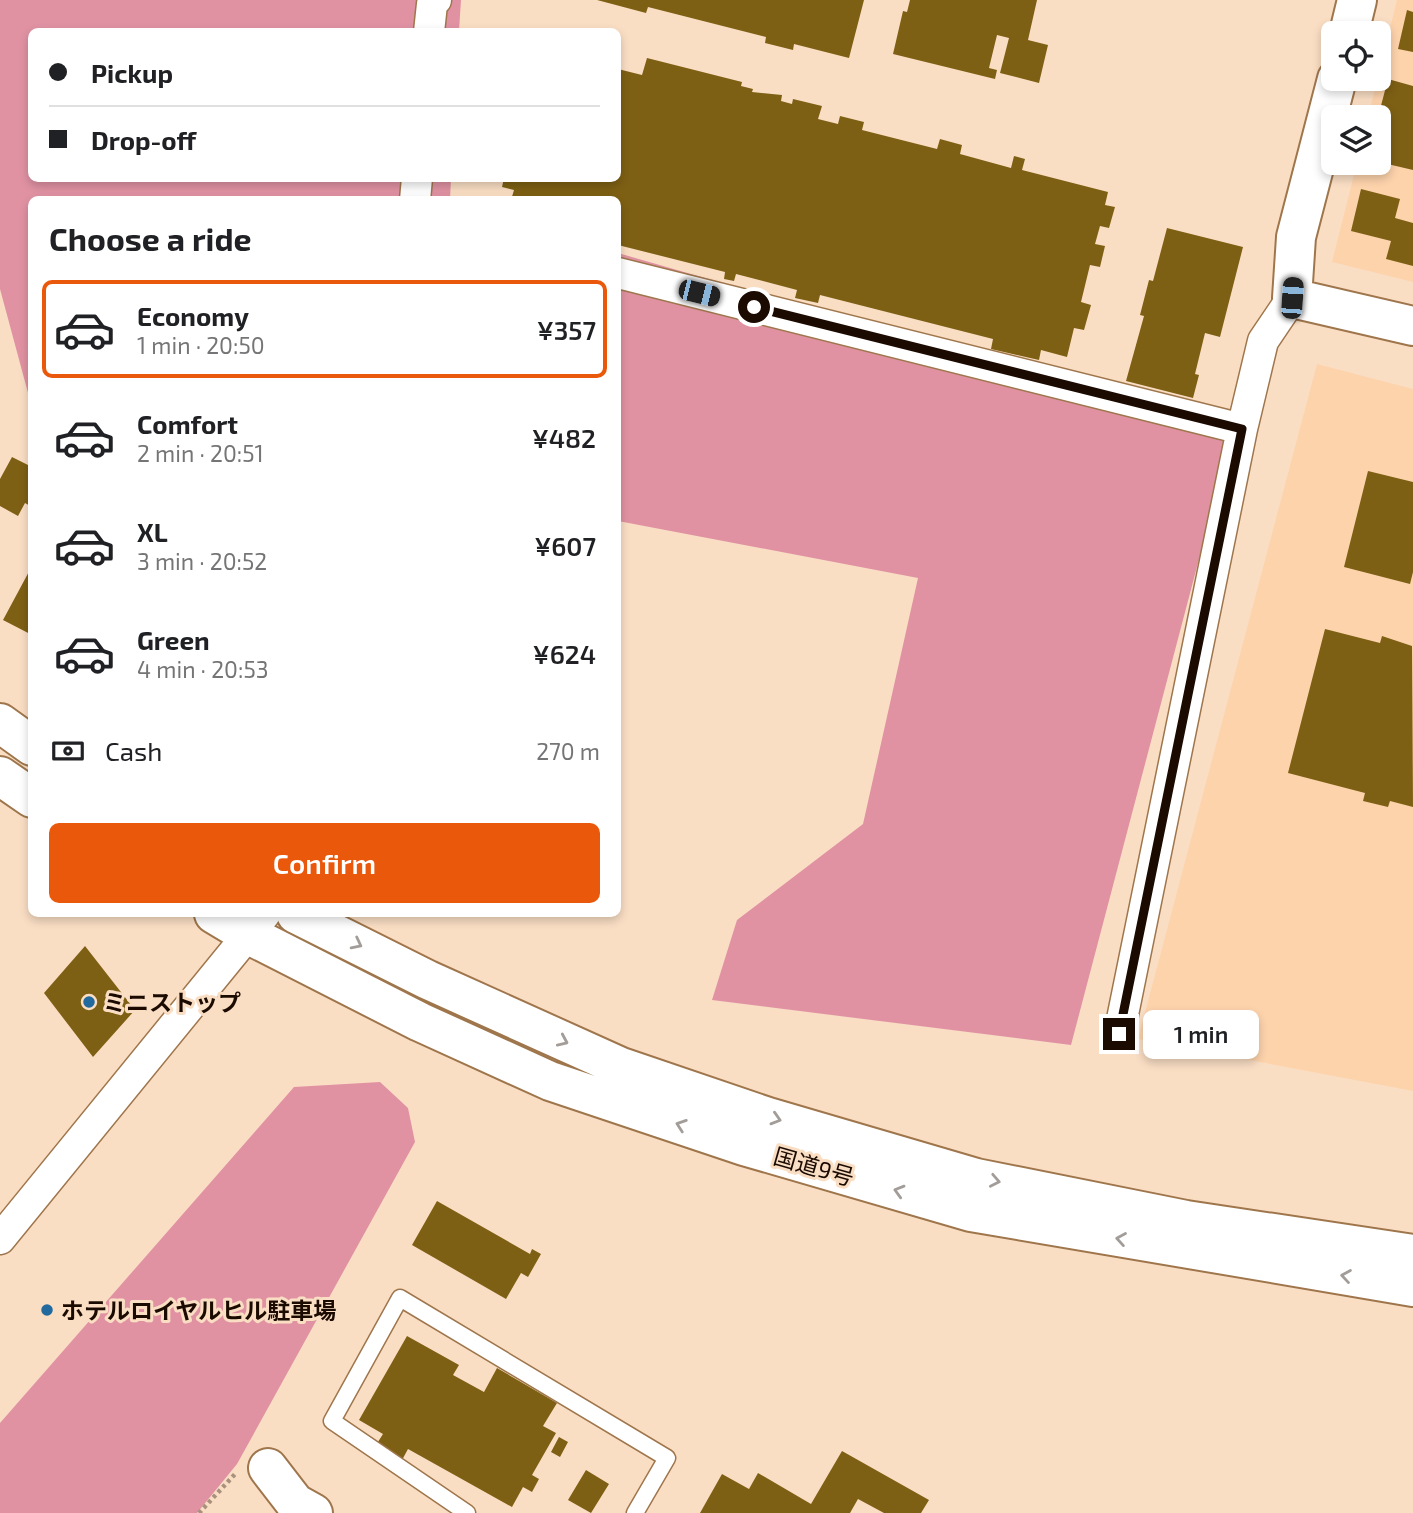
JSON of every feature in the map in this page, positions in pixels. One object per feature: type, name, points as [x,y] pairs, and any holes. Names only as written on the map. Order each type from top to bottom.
[{"type":"main road","points":[[1352,21],[1357,0]]},
{"type":"main road","points":[[1334,91],[1296,237],[1292,298],[1413,326]]},
{"type":"main road","points":[[0,723],[28,743]]},
{"type":"main road","points":[[0,776],[28,795]]},
{"type":"main road","name":"国道9号","points":[[227,917],[257,924],[420,1022],[550,1081],[758,1150],[971,1212],[1182,1250],[1413,1287]]},
{"type":"main road","name":"国道9号","points":[[302,917],[428,980],[621,1067],[768,1117],[976,1178],[1186,1220],[1413,1254]]},
{"type":"main road","points":[[268,1468],[295,1503],[313,1513]]},
{"type":"street","points":[[429,28],[432,4],[436,0]]},
{"type":"street","points":[[621,274],[1242,429]]},
{"type":"street","points":[[1119,1034],[1242,429],[1263,341],[1292,298]]},
{"type":"street","points":[[0,1239],[257,924]]},
{"type":"lane","points":[[467,1513],[332,1421],[400,1298],[667,1458],[635,1513]]},
{"type":"path","points":[[199,1513],[242,1467],[268,1468]]},
{"type":"shaded area","points":[[0,0],[461,0],[459,28],[28,28],[28,182],[451,182],[450,196],[28,196],[28,393],[0,289]]},
{"type":"shaded area","points":[[1397,0],[1413,0],[1413,282],[1332,262],[1354,175],[1391,175],[1391,105],[1371,105],[1374,91],[1391,91],[1391,24]]},
{"type":"shaded area","points":[[621,254],[1233,430],[1071,1045],[712,1000],[737,920],[863,824],[918,578],[621,522]]},
{"type":"shaded area","points":[[1317,364],[1413,389],[1413,1091],[1138,1039]]},
{"type":"shaded area","points":[[380,1082],[408,1108],[415,1142],[237,1464],[197,1513],[0,1513],[0,1423],[294,1087]]},
{"type":"building","points":[[597,0],[864,0],[849,58],[794,44],[793,50],[765,43],[766,37],[648,7],[646,13]]},
{"type":"building","points":[[910,0],[1037,0],[1028,40],[1048,45],[1039,83],[1000,73],[1009,38],[997,35],[989,68],[997,70],[995,79],[893,54],[903,11],[907,12]]},
{"type":"building","points":[[1407,10],[1413,12],[1413,52],[1398,49]]},
{"type":"building","points":[[647,58],[742,82],[741,86],[753,89],[752,92],[782,95],[781,101],[792,104],[793,99],[822,106],[818,119],[838,124],[840,116],[864,122],[862,130],[937,149],[940,139],[962,145],[960,154],[1011,168],[1014,156],[1025,159],[1022,170],[1108,192],[1105,205],[1115,207],[1109,228],[1100,226],[1095,244],[1105,246],[1100,267],[1090,265],[1081,302],[1091,305],[1084,330],[1074,328],[1067,357],[1041,350],[1039,360],[991,349],[993,339],[820,295],[818,303],[795,298],[797,290],[736,274],[734,281],[724,279],[725,272],[621,246],[621,196],[512,196],[514,190],[502,187],[503,182],[621,182],[621,70],[642,75]]},
{"type":"building","points":[[1391,80],[1413,86],[1413,170],[1391,165],[1391,105],[1381,105],[1385,91],[1391,91]]},
{"type":"building","points":[[1361,189],[1400,199],[1395,218],[1413,223],[1413,266],[1386,259],[1391,241],[1351,231]]},
{"type":"building","points":[[1167,228],[1243,247],[1220,337],[1205,333],[1195,374],[1199,375],[1193,398],[1126,381],[1144,316],[1140,315],[1149,280],[1153,281]]},
{"type":"building","points":[[12,457],[28,465],[28,505],[25,503],[18,516],[0,506],[0,479]]},
{"type":"building","points":[[1368,471],[1413,482],[1413,572],[1410,584],[1344,567]]},
{"type":"building","points":[[28,573],[28,633],[3,620]]},
{"type":"building","points":[[1325,629],[1380,643],[1382,636],[1412,646],[1413,807],[1390,801],[1388,807],[1363,801],[1365,793],[1288,773]]},
{"type":"building","name":"ミニストップ","points":[[85,946],[135,1010],[93,1057],[44,993]]},
{"type":"building","points":[[437,1201],[530,1254],[532,1249],[541,1254],[528,1277],[521,1273],[506,1299],[412,1245]]},
{"type":"building","points":[[407,1336],[459,1365],[453,1375],[484,1392],[497,1368],[557,1403],[543,1426],[556,1433],[532,1475],[539,1479],[532,1492],[523,1487],[512,1507],[408,1449],[402,1460],[376,1445],[383,1434],[359,1420]]},
{"type":"building","points":[[559,1437],[568,1442],[560,1457],[551,1452]]},
{"type":"building","points":[[842,1451],[929,1500],[921,1513],[884,1513],[858,1499],[850,1513],[700,1513],[722,1474],[749,1489],[758,1473],[811,1504]]},
{"type":"building","points":[[586,1470],[609,1484],[591,1513],[568,1500]]},
{"type":"place","name":"ミニストップ","points":[[89,1002]]},
{"type":"place","name":"ホテルロイヤルヒル駐車場","points":[[47,1310]]},
{"type":"route","points":[[754,307],[1242,429],[1119,1034]]}]
